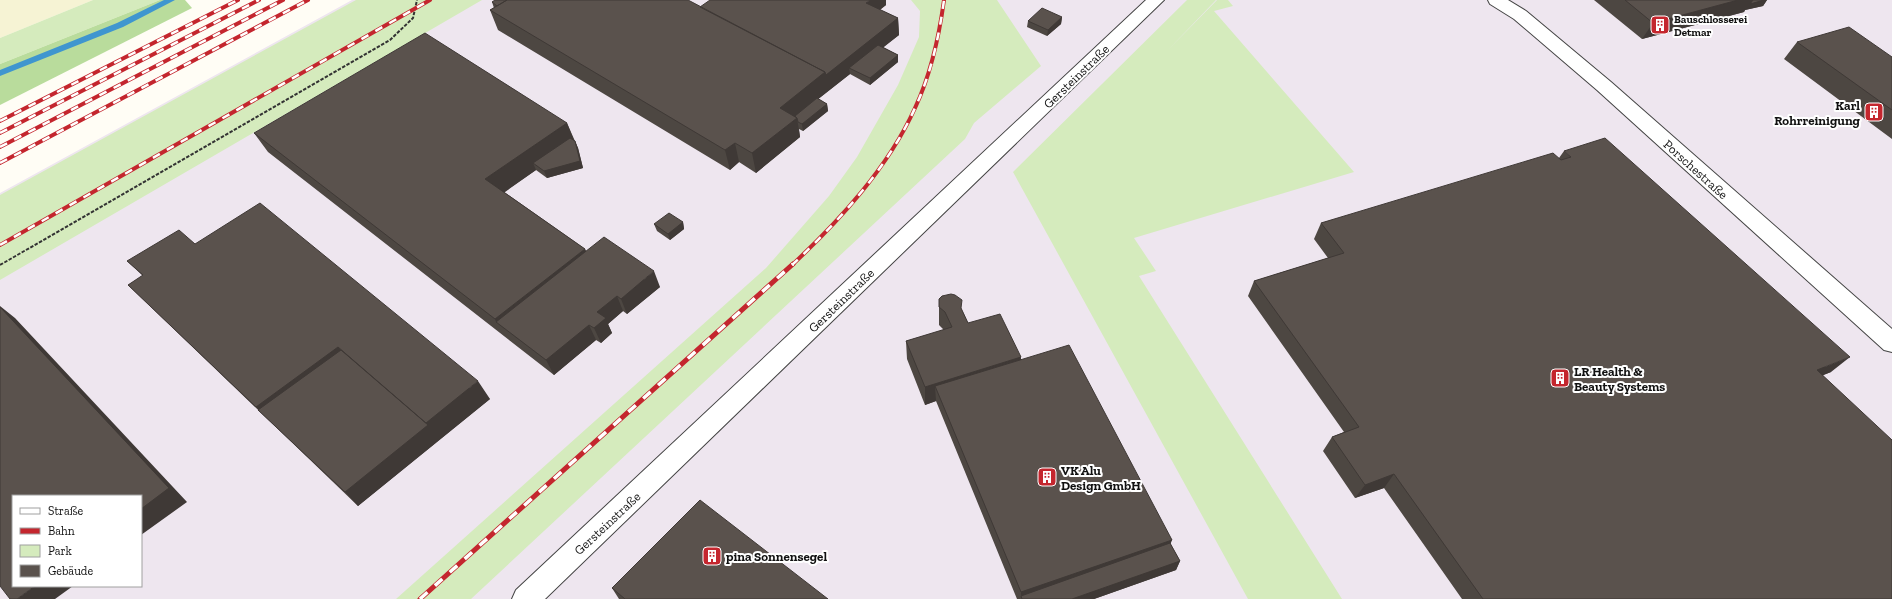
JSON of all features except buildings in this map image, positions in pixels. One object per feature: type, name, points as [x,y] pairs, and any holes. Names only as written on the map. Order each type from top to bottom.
[{"type":"street","name":"Gersteinstraße","points":[[526,599],[1156,0]]},
{"type":"street","name":"Porschestraße","points":[[1496,0],[1520,15],[1604,86],[1892,343]]},
{"type":"path","points":[[0,265],[390,40],[412,18],[417,0]]},
{"type":"shaded area","points":[[0,0],[93,0],[0,38]]},
{"type":"shaded area","points":[[352,0],[1892,0],[1892,599],[0,599],[0,193]]},
{"type":"green space","points":[[93,0],[160,0],[0,64],[0,38]]},
{"type":"green space","points":[[160,0],[185,0],[192,8],[0,105],[0,64]]},
{"type":"green space","points":[[356,0],[482,0],[0,280],[0,195]]},
{"type":"green space","points":[[911,0],[997,0],[1041,66],[974,123],[965,139],[471,599],[396,599],[766,268],[829,196],[857,157],[898,85],[919,37],[920,11]]},
{"type":"green space","points":[[1187,0],[1216,0],[1167,51],[1217,0],[1228,0],[1233,6],[1214,11],[1354,172],[1134,238],[1156,271],[1139,276],[1342,599],[1248,599],[1013,172]]},
{"type":"waterway","points":[[0,73],[120,25],[171,0]]},
{"type":"railway","points":[[0,121],[238,0]]},
{"type":"railway","points":[[0,133],[259,0]]},
{"type":"railway","points":[[0,147],[283,0]]},
{"type":"railway","points":[[0,163],[308,0]]},
{"type":"railway","points":[[0,245],[430,0]]},
{"type":"railway","points":[[792,265],[810,248],[861,192],[891,152],[904,130],[926,82],[940,28],[944,0]]},
{"type":"railway","points":[[420,599],[793,264]]},
{"type":"place","name":"Bauschlosserei Detmar","points":[[1660,25]]},
{"type":"place","name":"Karl Rohrreinigung","points":[[1874,112]]},
{"type":"place","name":"LR Health & Beauty Systems","points":[[1560,378]]},
{"type":"place","name":"VK Alu Design GmbH","points":[[1047,477]]},
{"type":"place","name":"pina Sonnensegel","points":[[712,556]]}]
